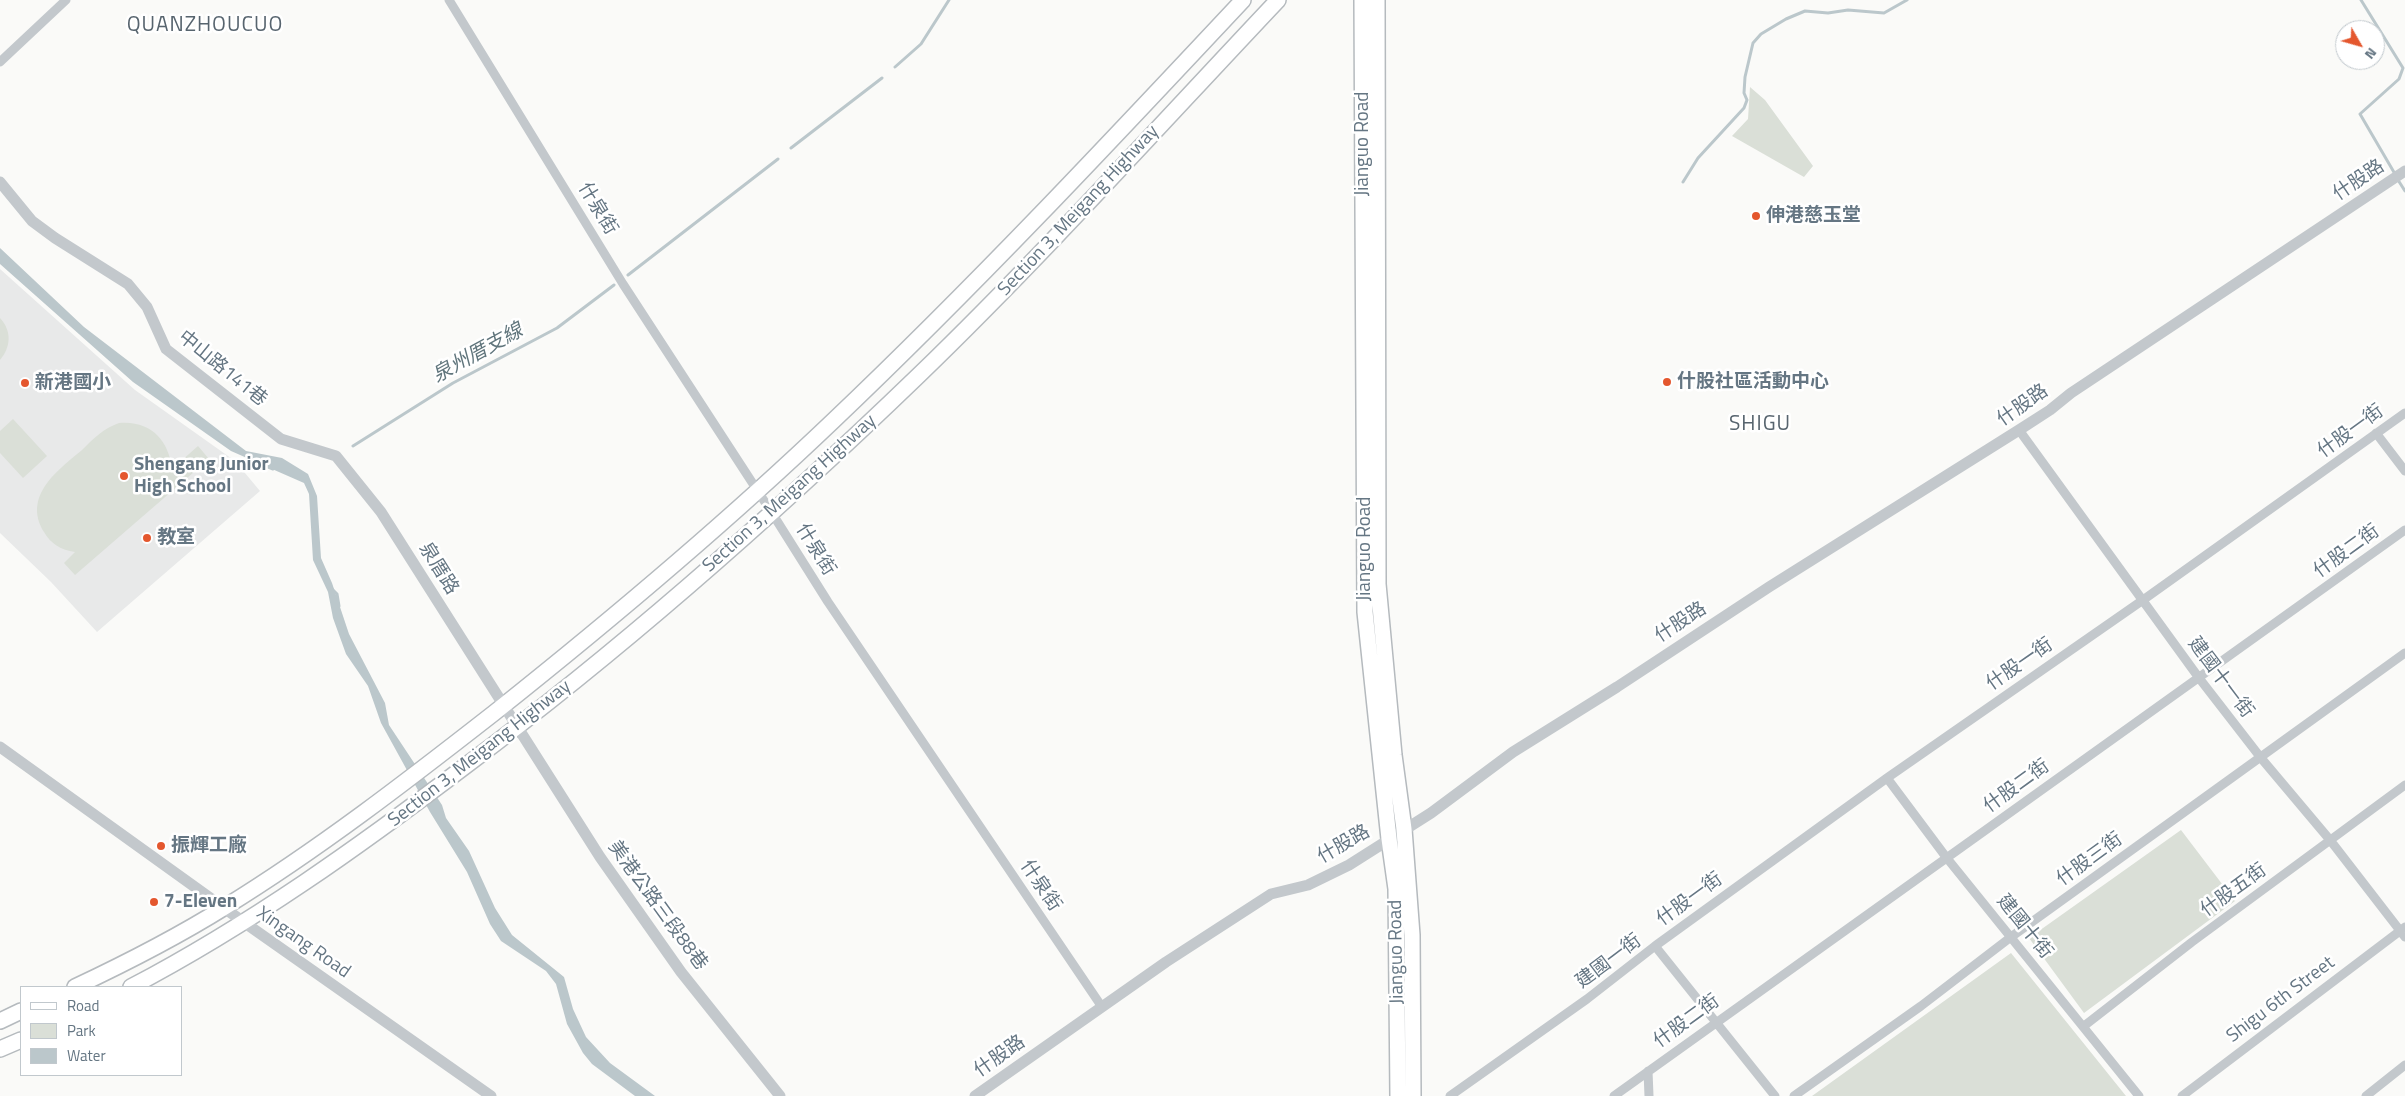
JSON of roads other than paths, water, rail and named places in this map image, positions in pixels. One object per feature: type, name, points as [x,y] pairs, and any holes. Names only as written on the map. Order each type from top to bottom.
[{"type":"main road","name":"Section 3, Meigang Highway","points":[[77,986],[154,948],[224,908],[414,775],[616,615],[758,490],[840,414],[1000,256],[1243,0]]},
{"type":"main road","name":"Section 3, Meigang Highway","points":[[133,986],[245,923],[310,881],[516,728],[651,619],[772,512],[920,374],[1022,272],[1278,0]]},
{"type":"main road","name":"Jianguo Road","points":[[1362,0],[1378,584],[1394,755],[1404,829],[1412,935],[1413,1096]]},
{"type":"main road","name":"Jianguo Road","points":[[1378,0],[1365,612],[1396,889],[1398,934],[1398,1096]]},
{"type":"main road","points":[[0,1021],[20,1011]]},
{"type":"main road","points":[[0,1049],[20,1040]]},
{"type":"street","points":[[0,62],[66,0]]},
{"type":"street","name":"什泉街","points":[[449,0],[623,284],[758,490],[828,602],[1102,1007]]},
{"type":"street","name":"什股路","points":[[975,1096],[1166,962],[1271,894],[1308,885],[1348,865],[1389,839],[1457,795],[1513,752],[2019,430],[2079,387],[2405,171]]},
{"type":"street","name":"中山路141巷","points":[[0,182],[32,220],[55,238],[128,284],[147,307],[166,349],[281,438],[336,456]]},
{"type":"street","name":"什股一街","points":[[1655,946],[1887,778],[2143,600],[2405,413]]},
{"type":"street","name":"建國十一街","points":[[2019,430],[2199,678],[2261,758],[2403,931]]},
{"type":"street","points":[[2376,433],[2405,471]]},
{"type":"street","name":"泉厝路","points":[[336,456],[381,512],[516,728]]},
{"type":"street","name":"什股二街","points":[[1614,1096],[1716,1021],[2405,530]]},
{"type":"street","name":"什股三街","points":[[1794,1096],[1922,1006],[2011,936],[2405,653]]},
{"type":"street","name":"美港公路三段88巷","points":[[516,728],[600,857],[676,964],[780,1096]]},
{"type":"street","name":"Xingang Road","points":[[0,747],[490,1096]]},
{"type":"street","name":"建國十街","points":[[1887,778],[1946,857],[2084,1026],[2138,1096]]},
{"type":"street","name":"什股五街","points":[[2084,1026],[2192,942],[2405,785]]},
{"type":"street","name":"Shigu 6th Street","points":[[2182,1096],[2403,931]]},
{"type":"street","name":"建國一街","points":[[1450,1096],[1587,999],[1655,946],[1775,1096]]},
{"type":"street","points":[[2366,1096],[2405,1065]]},
{"type":"street","points":[[1648,1070],[1649,1096]]},
{"type":"water","points":[[0,248],[84,327],[246,451],[282,458],[308,474],[317,496],[321,558],[332,583],[349,634],[385,703],[389,725],[442,805],[446,818],[469,851],[495,908],[512,935],[564,977],[573,1009],[586,1037],[610,1063],[655,1096],[635,1096],[592,1064],[583,1053],[567,1024],[556,984],[546,971],[501,941],[490,924],[467,872],[430,812],[381,723],[368,686],[346,654],[333,618],[328,592],[313,560],[309,494],[304,483],[231,451],[133,382],[0,264]]},
{"type":"waterway","name":"泉州厝支線","points":[[895,67],[921,44],[949,0]]},
{"type":"waterway","points":[[1683,182],[1698,158],[1744,108],[1747,100],[1744,93],[1745,77],[1753,43],[1761,34],[1786,19],[1805,11],[1828,13],[1848,10],[1884,13],[1907,0]]},
{"type":"waterway","points":[[2361,0],[2403,68],[2399,79],[2360,114],[2395,174]]},
{"type":"waterway","name":"泉州厝支線","points":[[791,148],[882,78]]},
{"type":"waterway","name":"泉州厝支線","points":[[628,275],[778,159]]},
{"type":"waterway","points":[[2398,180],[2405,191]]},
{"type":"waterway","name":"泉州厝支線","points":[[353,446],[453,383],[557,328],[614,285]]},
{"type":"waterway","points":[[256,462],[273,469]]},
{"type":"waterway","points":[[332,589],[337,594],[339,606]]},
{"type":"place","name":"伸港慈玉堂","points":[[1756,216]]},
{"type":"place","name":"什股社區活動中心","points":[[1667,382]]},
{"type":"place","name":"新港國小","points":[[25,383]]},
{"type":"place","name":"Shengang Junior High School","points":[[124,476]]},
{"type":"place","name":"教室","points":[[147,538]]},
{"type":"place","name":"振輝工廠","points":[[161,846]]},
{"type":"place","name":"7-Eleven","points":[[154,902]]},
{"type":"district","name":"QUANZHOUCUO","points":[[205,26]]},
{"type":"district","name":"SHIGU","points":[[1760,425]]}]
